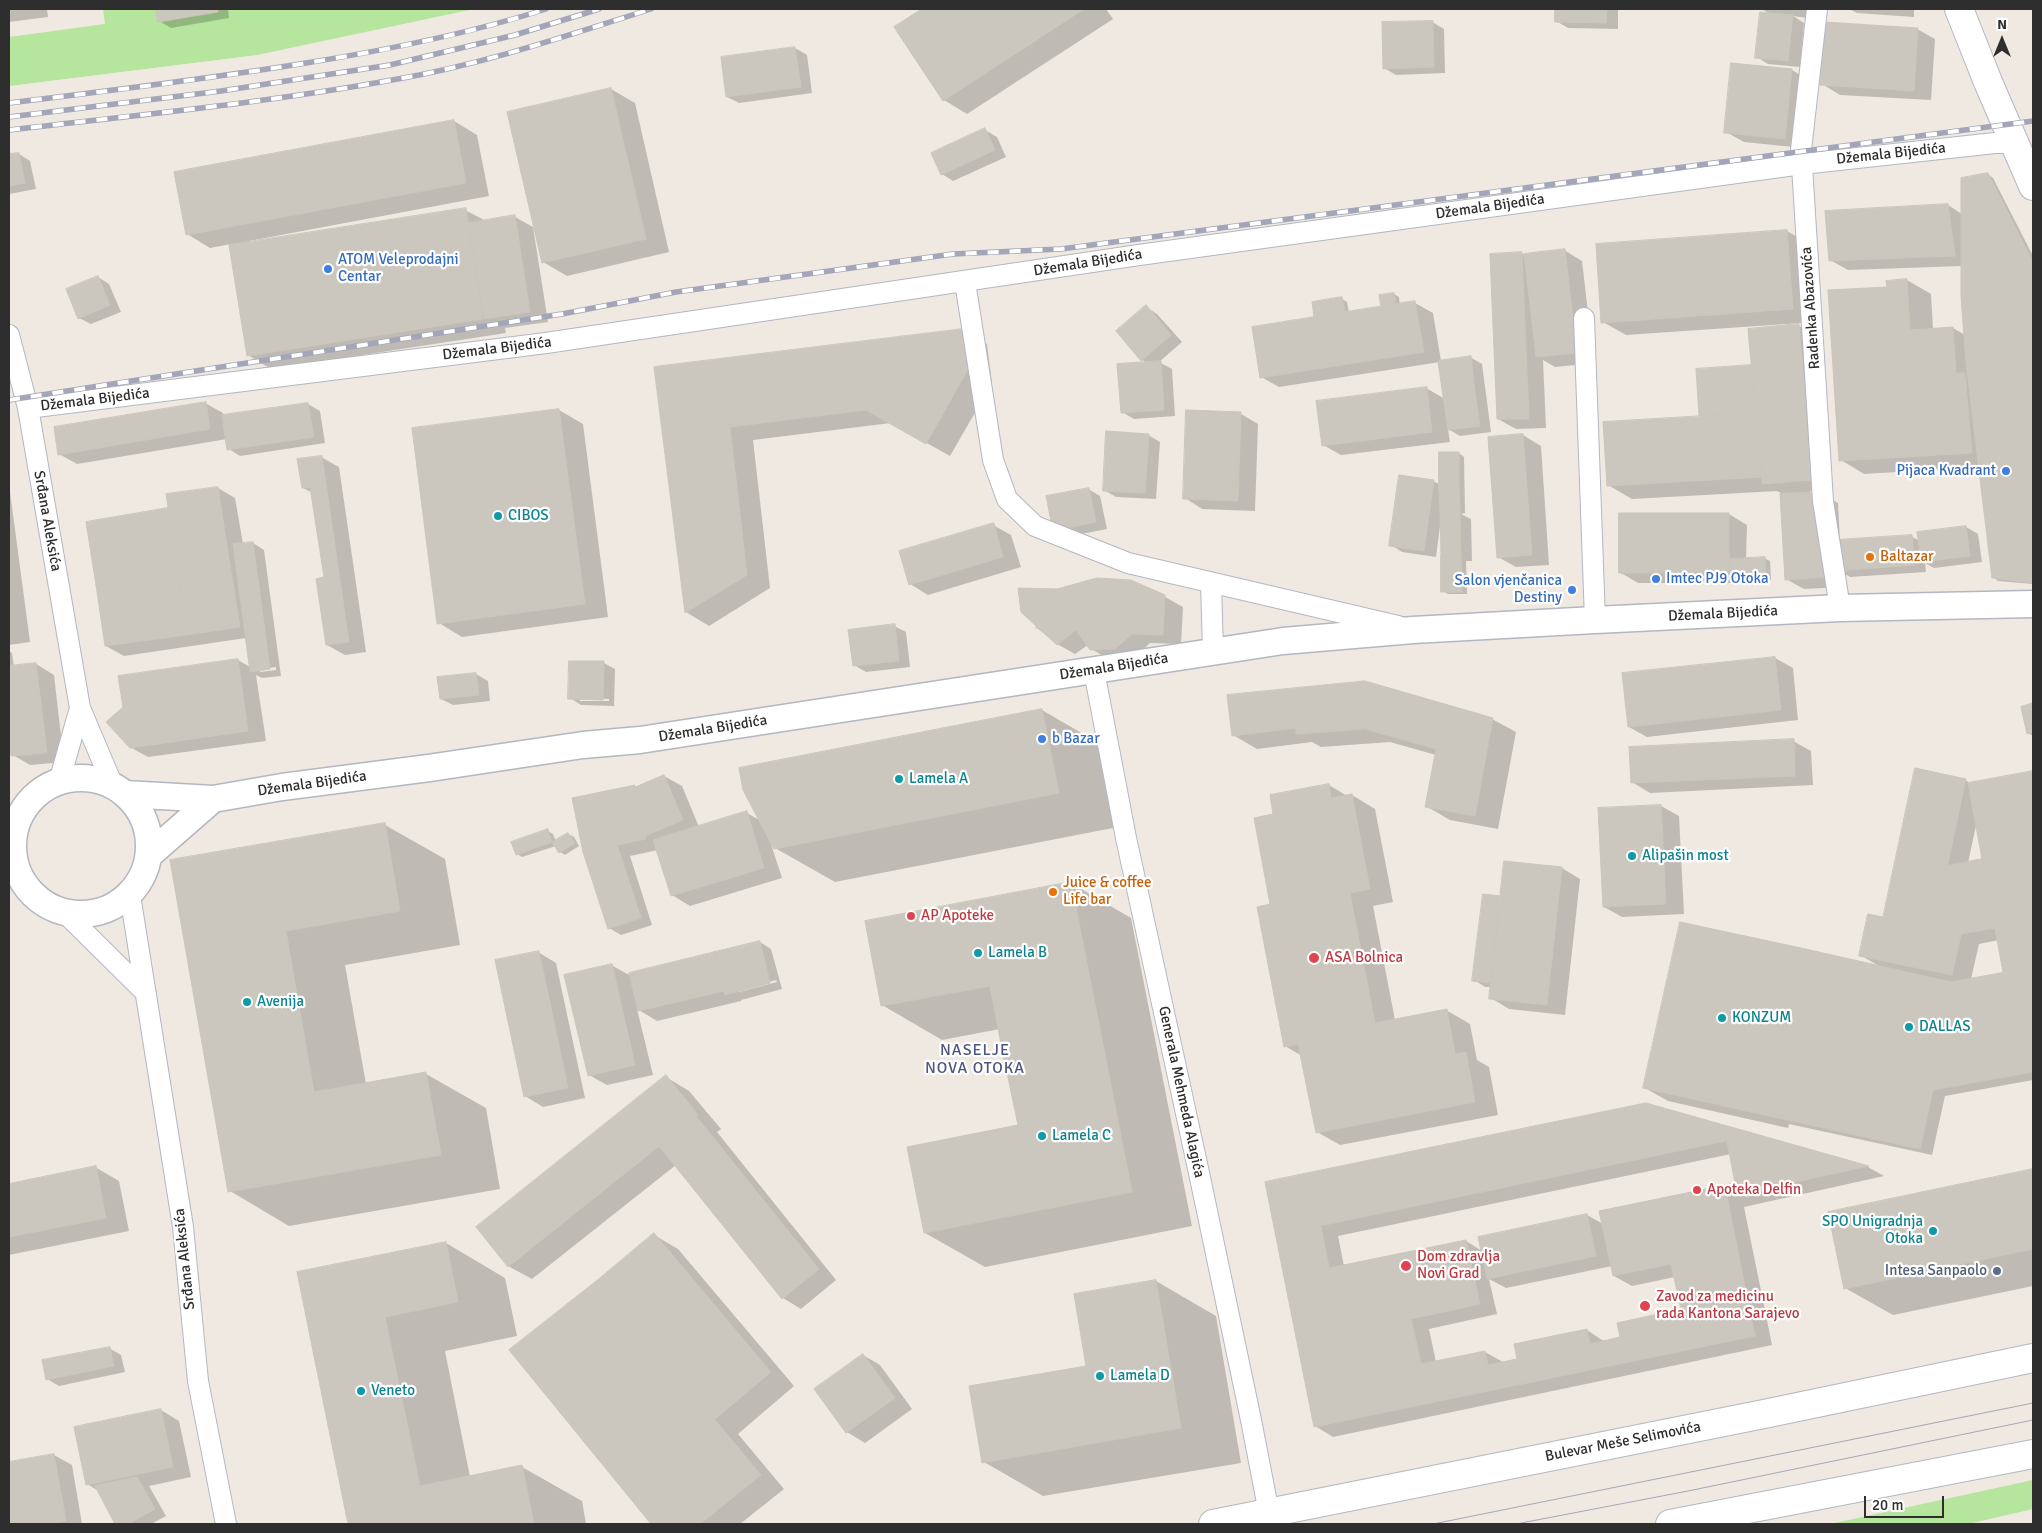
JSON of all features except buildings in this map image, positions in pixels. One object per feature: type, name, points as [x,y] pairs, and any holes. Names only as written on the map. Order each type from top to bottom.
[{"type":"main road","points":[[1960,9],[2015,143],[2031,176]]},
{"type":"main road","name":"Bulevar Meše Selimovića","points":[[1213,1524],[1764,1414],[2033,1358]]},
{"type":"main road","points":[[1670,1524],[2033,1454]]},
{"type":"street","name":"Radenka Abazovića","points":[[1817,9],[1803,126],[1802,164],[1823,501],[1840,608]]},
{"type":"street","name":"Džemala Bijedića","points":[[28,408],[546,343],[1139,255],[1802,164],[1995,143],[2015,143]]},
{"type":"street","name":"Džemala Bijedića","points":[[965,282],[993,460],[1007,499],[1035,526],[1128,563],[1413,630]]},
{"type":"street","points":[[1584,318],[1595,620]]},
{"type":"street","name":"Srđana Aleksića","points":[[9,335],[14,376],[28,408],[80,708],[119,790]]},
{"type":"street","points":[[1211,583],[1213,651]]},
{"type":"street","name":"Džemala Bijedića","points":[[119,790],[213,799],[282,787],[584,745],[640,740],[1213,651],[1283,642],[1413,630],[1595,620],[1840,608],[2033,604]]},
{"type":"street","name":"Generala Mehmeda Alagića","points":[[1094,671],[1126,838],[1199,1173],[1251,1420],[1268,1512]]},
{"type":"street","name":"Srđana Aleksića","points":[[59,782],[80,708]]},
{"type":"street","points":[[77,778],[95,780],[119,790],[136,805],[144,818],[149,833],[149,855],[143,877],[130,895],[111,908],[89,915],[66,914],[45,905],[28,890],[13,870],[14,834],[19,817],[19,803],[59,782],[77,778]]},
{"type":"street","points":[[149,855],[213,799]]},
{"type":"street","name":"Srđana Aleksića","points":[[130,895],[183,1227],[198,1381],[226,1524]]},
{"type":"street","points":[[66,914],[146,993]]},
{"type":"green space","points":[[103,9],[474,9],[257,55],[9,86],[9,37],[105,24]]},
{"type":"green space","points":[[2033,1480],[2033,1509],[1968,1524],[1830,1524]]},
{"type":"tram line","points":[[1433,1524],[2033,1403]]},
{"type":"tram line","points":[[1516,1524],[1688,1491],[2033,1420]]},
{"type":"railway","points":[[9,103],[195,80],[336,58],[457,34],[546,9]]},
{"type":"railway","points":[[9,117],[221,91],[390,65],[515,35],[599,9]]},
{"type":"railway","points":[[9,130],[249,102],[425,74],[523,49],[651,9]]},
{"type":"railway","points":[[9,400],[562,314],[676,292],[953,254],[1061,249],[2033,121]]},
{"type":"place","name":"ATOM Veleprodajni Centar","points":[[328,269]]},
{"type":"place","name":"Pijaca Kvadrant","points":[[2006,471]]},
{"type":"place","name":"CIBOS","points":[[498,516]]},
{"type":"place","name":"Baltazar","points":[[1870,557]]},
{"type":"place","name":"Imtec PJ9 Otoka","points":[[1656,579]]},
{"type":"place","name":"Salon vjenčanica Destiny","points":[[1572,590]]},
{"type":"place","name":"b Bazar","points":[[1042,739]]},
{"type":"place","name":"Lamela A","points":[[899,779]]},
{"type":"place","name":"Alipašin most","points":[[1632,856]]},
{"type":"place","name":"Juice & coffee Life bar","points":[[1053,892]]},
{"type":"place","name":"AP Apoteke","points":[[911,916]]},
{"type":"place","name":"Lamela B","points":[[978,953]]},
{"type":"place","name":"ASA Bolnica","points":[[1314,958]]},
{"type":"place","name":"Avenija","points":[[247,1002]]},
{"type":"place","name":"KONZUM","points":[[1722,1018]]},
{"type":"place","name":"DALLAS","points":[[1909,1027]]},
{"type":"place","name":"Lamela C","points":[[1042,1136]]},
{"type":"place","name":"Apoteka Delfin","points":[[1697,1190]]},
{"type":"place","name":"SPO Unigradnja Otoka","points":[[1933,1231]]},
{"type":"place","name":"Dom zdravlja Novi Grad","points":[[1406,1266]]},
{"type":"place","name":"Intesa Sanpaolo","points":[[1997,1271]]},
{"type":"place","name":"Zavod za medicinu rada Kantona Sarajevo","points":[[1645,1306]]},
{"type":"place","name":"Lamela D","points":[[1100,1376]]},
{"type":"place","name":"Veneto","points":[[361,1391]]},
{"type":"district","name":"NASELJE NOVA OTOKA","points":[[975,1060]]}]
